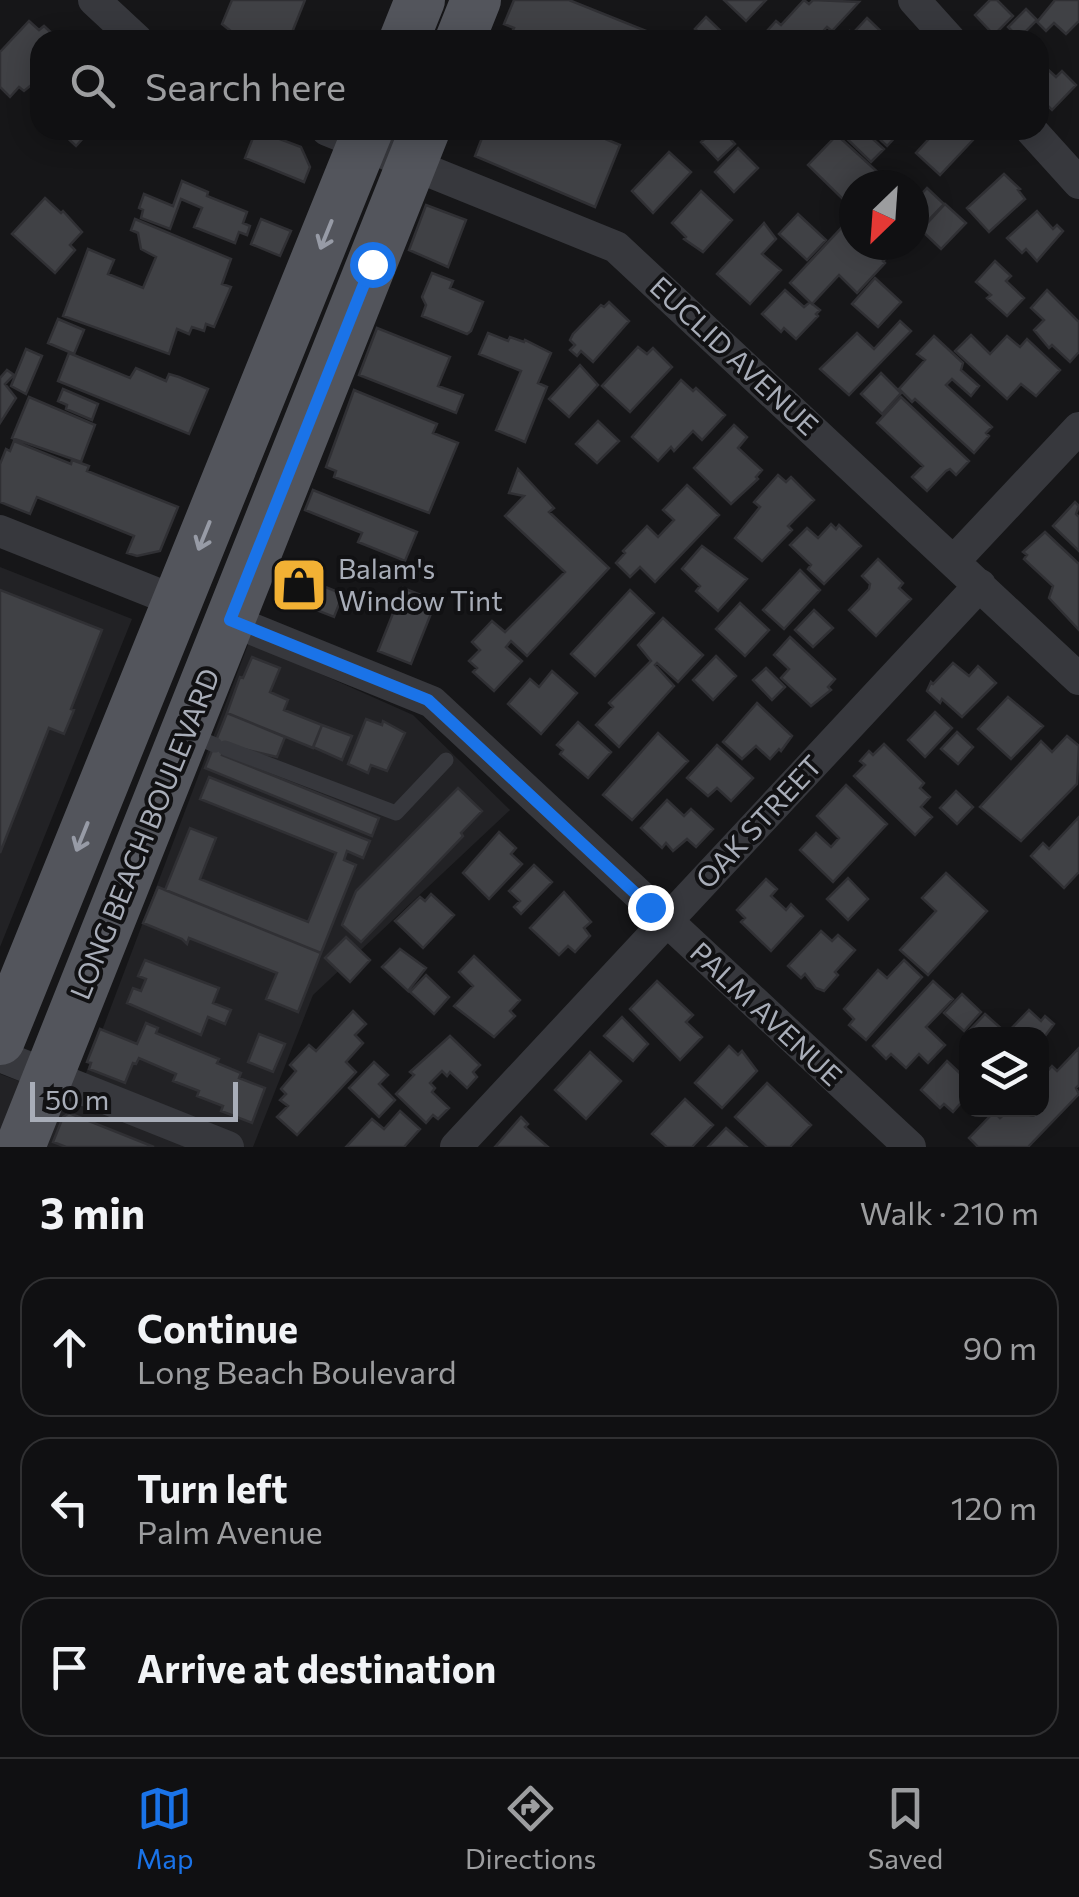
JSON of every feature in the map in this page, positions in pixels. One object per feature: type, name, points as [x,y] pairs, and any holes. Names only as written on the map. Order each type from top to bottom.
[{"type":"main road","points":[[408,30],[420,0]]},
{"type":"main road","points":[[464,30],[476,0]]},
{"type":"main road","name":"LONG BEACH BOULEVARD","points":[[0,1040],[178,602],[350,140]]},
{"type":"main road","name":"LONG BEACH BOULEVARD","points":[[20,1147],[49,1076],[208,742],[230,620],[418,147]]},
{"type":"street","points":[[94,0],[126,30]]},
{"type":"street","points":[[914,0],[941,30]]},
{"type":"street","name":"EUCLID AVENUE","points":[[380,140],[418,147],[616,248],[1079,679]]},
{"type":"street","points":[[1040,140],[1079,183]]},
{"type":"street","points":[[954,561],[1079,428]]},
{"type":"street","points":[[0,531],[178,602]]},
{"type":"street","name":"OAK STREET","points":[[456,1147],[980,585]]},
{"type":"street","name":"PALM AVENUE","points":[[230,620],[432,702],[910,1147]]},
{"type":"street","points":[[0,1056],[228,1147]]},
{"type":"lane","points":[[208,742],[396,813],[446,760]]},
{"type":"shaded area","points":[[0,567],[132,619],[0,947]]},
{"type":"shaded area","points":[[249,642],[413,715],[510,810],[313,995],[253,1147],[0,1147],[0,1074],[75,1102]]},
{"type":"building","points":[[232,0],[305,0],[293,30],[230,30],[222,24]]},
{"type":"building","points":[[514,0],[569,0],[644,30],[513,30],[504,24]]},
{"type":"building","points":[[724,0],[766,0],[746,21]]},
{"type":"building","points":[[804,0],[809,4],[813,0],[859,2],[833,30],[768,30],[776,21],[781,25]]},
{"type":"building","points":[[990,0],[997,0],[1013,16],[999,30],[989,30],[975,15]]},
{"type":"building","points":[[1055,0],[1079,0],[1079,21],[1066,34],[1054,23],[1045,30],[1037,22]]},
{"type":"building","points":[[1026,9],[1037,20],[1027,30],[1008,27]]},
{"type":"building","points":[[706,17],[720,30],[696,30]]},
{"type":"building","points":[[867,18],[880,30],[856,30]]},
{"type":"building","points":[[29,21],[39,30],[30,30],[30,86],[24,91],[19,87],[10,97],[0,87],[0,52]]},
{"type":"building","points":[[1049,71],[1056,77],[1062,71],[1076,85],[1052,110]]},
{"type":"building","points":[[252,140],[282,140],[301,147],[310,167],[304,182],[245,158]]},
{"type":"building","points":[[481,140],[608,140],[620,145],[595,207],[475,156]]},
{"type":"building","points":[[731,140],[735,144],[718,160],[701,142]]},
{"type":"building","points":[[832,140],[842,140],[875,170],[839,170],[839,195],[808,165]]},
{"type":"building","points":[[848,140],[874,140],[884,149],[871,162]]},
{"type":"building","points":[[928,140],[973,140],[940,175],[916,153]]},
{"type":"building","points":[[738,148],[758,168],[734,192],[715,172]]},
{"type":"building","points":[[669,152],[691,172],[653,213],[632,191]]},
{"type":"building","points":[[1004,174],[1025,199],[989,232],[967,208]]},
{"type":"building","points":[[182,181],[247,212],[243,223],[250,226],[247,235],[239,232],[235,243],[194,227],[202,208],[181,199],[170,229],[141,218],[143,210],[139,208],[144,194],[173,206]]},
{"type":"building","points":[[929,190],[944,204],[929,220]]},
{"type":"building","points":[[701,191],[732,220],[703,252],[684,239],[672,223]]},
{"type":"building","points":[[45,198],[82,232],[70,245],[75,250],[55,273],[12,234]]},
{"type":"building","points":[[945,204],[966,223],[941,249],[929,238],[929,221]]},
{"type":"building","points":[[426,205],[466,220],[448,267],[409,250]]},
{"type":"building","points":[[1037,211],[1053,229],[1057,225],[1063,231],[1037,261],[1007,238]]},
{"type":"building","points":[[798,214],[826,240],[807,260],[779,234]]},
{"type":"building","points":[[135,219],[231,259],[222,284],[231,287],[214,327],[206,324],[204,331],[192,327],[189,334],[177,329],[169,354],[63,316],[88,249],[114,260],[108,274],[143,288],[156,257],[141,249],[138,233],[131,230]]},
{"type":"building","points":[[261,219],[291,231],[280,256],[251,244]]},
{"type":"building","points":[[764,223],[776,239],[762,254],[781,270],[750,304],[717,274]]},
{"type":"building","points":[[839,230],[839,260],[885,263],[857,293],[839,275],[812,304],[790,283]]},
{"type":"building","points":[[995,261],[1011,276],[1006,281],[1024,298],[1007,316],[976,282]]},
{"type":"building","points":[[432,273],[453,281],[450,288],[483,302],[467,334],[422,316],[426,305],[422,297]]},
{"type":"building","points":[[875,278],[901,302],[878,327],[852,304]]},
{"type":"building","points":[[785,290],[804,307],[810,302],[820,310],[796,339],[784,328],[781,332],[762,314]]},
{"type":"building","points":[[1047,290],[1079,322],[1079,352],[1070,362],[1052,345],[1049,348],[1034,330],[1044,320],[1031,308]]},
{"type":"building","points":[[609,302],[629,321],[593,362],[581,351],[577,356],[570,350],[575,345],[570,340],[573,334],[601,305]]},
{"type":"building","points":[[58,319],[84,330],[74,354],[48,343]]},
{"type":"building","points":[[900,321],[911,331],[849,395],[820,369],[857,333],[874,349]]},
{"type":"building","points":[[377,328],[450,357],[438,386],[463,395],[456,413],[359,375]]},
{"type":"building","points":[[488,333],[508,341],[510,337],[525,340],[551,353],[538,383],[547,387],[525,442],[496,430],[521,371],[479,354]]},
{"type":"building","points":[[971,335],[990,354],[1007,336],[1020,347],[1027,339],[1060,370],[1036,396],[1021,384],[1007,399],[955,351]]},
{"type":"building","points":[[934,336],[963,363],[961,370],[979,386],[971,396],[952,379],[946,385],[992,427],[974,453],[899,389],[925,360],[917,354]]},
{"type":"building","points":[[638,347],[647,354],[653,348],[672,367],[630,412],[602,386]]},
{"type":"building","points":[[26,349],[42,356],[26,394],[11,386]]},
{"type":"building","points":[[69,353],[130,378],[136,368],[166,381],[169,374],[208,389],[189,434],[58,381]]},
{"type":"building","points":[[580,365],[598,385],[569,417],[549,399]]},
{"type":"building","points":[[7,370],[14,375],[5,384],[16,398],[0,423],[0,378]]},
{"type":"building","points":[[881,373],[901,393],[882,414],[861,394]]},
{"type":"building","points":[[681,380],[693,391],[696,388],[725,415],[702,440],[693,431],[658,461],[632,437]]},
{"type":"building","points":[[63,389],[98,404],[92,420],[66,409],[67,405],[58,401]]},
{"type":"building","points":[[354,390],[437,424],[433,433],[458,443],[429,513],[334,477],[336,471],[326,467]]},
{"type":"building","points":[[29,397],[95,425],[81,462],[12,438]]},
{"type":"building","points":[[901,397],[969,461],[956,475],[950,469],[946,471],[927,491],[912,477],[923,466],[877,423]]},
{"type":"building","points":[[598,421],[619,441],[597,463],[576,444]]},
{"type":"building","points":[[734,425],[747,437],[738,448],[762,470],[758,479],[731,504],[694,468]]},
{"type":"building","points":[[14,441],[71,464],[72,460],[89,466],[87,471],[178,507],[160,551],[137,556],[127,553],[134,536],[37,497],[30,514],[0,502],[0,464]]},
{"type":"building","points":[[518,469],[554,508],[549,512],[609,568],[527,656],[511,641],[506,647],[522,661],[494,691],[473,672],[477,668],[469,661],[480,650],[472,642],[492,621],[505,632],[565,572],[505,516],[524,496],[509,493]]},
{"type":"building","points":[[778,475],[786,482],[791,477],[814,500],[762,561],[735,538],[760,507],[754,502]]},
{"type":"building","points":[[687,485],[719,515],[655,582],[640,567],[630,577],[616,563],[623,551],[647,526],[658,537],[674,520],[663,510]]},
{"type":"building","points":[[313,490],[417,532],[405,561],[358,542],[362,533],[305,510]]},
{"type":"building","points":[[1075,502],[1079,506],[1079,551],[1053,526]]},
{"type":"building","points":[[831,524],[836,529],[839,525],[861,546],[824,584],[790,545],[807,528],[818,538]]},
{"type":"building","points":[[1045,532],[1079,564],[1079,630],[1049,598],[1053,586],[1024,559],[1027,555],[1023,552]]},
{"type":"building","points":[[702,546],[747,579],[718,611],[696,591],[700,586],[682,569]]},
{"type":"building","points":[[878,559],[903,583],[899,588],[911,599],[876,636],[849,610],[869,589],[870,584],[862,576]]},
{"type":"building","points":[[800,570],[820,590],[784,629],[763,610]]},
{"type":"building","points":[[295,575],[343,594],[334,617],[286,598]]},
{"type":"building","points":[[403,588],[436,601],[411,664],[378,651]]},
{"type":"building","points":[[0,590],[102,630],[64,734],[49,728],[0,853]]},
{"type":"building","points":[[630,590],[654,613],[595,676],[571,654]]},
{"type":"building","points":[[740,603],[769,630],[745,656],[716,629]]},
{"type":"building","points":[[814,610],[833,628],[813,647],[795,630]]},
{"type":"building","points":[[663,618],[703,655],[678,682],[655,665],[674,686],[619,747],[596,725],[613,707],[609,703],[651,661],[638,645]]},
{"type":"building","points":[[790,637],[835,679],[828,687],[831,690],[811,706],[781,678],[789,669],[774,655]]},
{"type":"building","points":[[716,656],[736,676],[713,700],[693,680]]},
{"type":"building","points":[[252,657],[280,668],[270,692],[288,700],[284,710],[322,725],[313,748],[227,713]]},
{"type":"building","points":[[953,663],[969,676],[978,666],[996,683],[962,717],[927,691],[931,682]]},
{"type":"building","points":[[766,668],[785,687],[772,700],[753,680]]},
{"type":"building","points":[[552,671],[577,693],[541,734],[508,704],[530,679],[539,687]]},
{"type":"building","points":[[1008,697],[1043,726],[1011,759],[978,729]]},
{"type":"building","points":[[757,703],[792,736],[770,759],[756,746],[742,759],[723,742]]},
{"type":"building","points":[[935,712],[952,728],[925,757],[908,740]]},
{"type":"building","points":[[227,713],[285,737],[277,757],[226,745],[222,755],[379,818],[372,836],[205,768]]},
{"type":"building","points":[[366,719],[382,725],[383,721],[405,733],[387,771],[371,765],[368,773],[348,764]]},
{"type":"building","points":[[578,722],[611,752],[588,778],[560,754],[563,750],[557,745]]},
{"type":"building","points":[[322,725],[352,736],[342,760],[313,747]]},
{"type":"building","points":[[957,732],[973,747],[958,764],[941,749]]},
{"type":"building","points":[[658,733],[688,761],[632,820],[603,795]]},
{"type":"building","points":[[1067,736],[1079,746],[1077,784],[1021,841],[980,807],[1041,741],[1052,752]]},
{"type":"building","points":[[884,744],[924,783],[920,788],[930,797],[921,807],[932,817],[915,835],[854,776],[865,765],[860,761],[869,751],[873,755]]},
{"type":"building","points":[[717,745],[753,778],[731,801],[717,788],[708,796],[687,778]]},
{"type":"building","points":[[209,777],[370,841],[363,858],[347,851],[344,860],[356,865],[321,953],[165,890],[190,828],[216,838],[200,879],[308,922],[336,853],[200,799]]},
{"type":"building","points":[[846,785],[887,824],[833,882],[800,850],[816,833],[831,847],[839,838],[817,816]]},
{"type":"building","points":[[458,788],[482,811],[461,833],[463,836],[361,942],[342,925],[356,891]]},
{"type":"building","points":[[956,791],[973,807],[957,824],[940,808]]},
{"type":"building","points":[[667,800],[684,816],[691,809],[713,829],[696,847],[687,839],[673,851],[666,843],[662,848],[641,828]]},
{"type":"building","points":[[1079,817],[1079,872],[1064,888],[1031,856],[1043,843],[1049,849]]},
{"type":"building","points":[[499,832],[516,848],[511,854],[522,864],[489,899],[463,873]]},
{"type":"building","points":[[534,865],[552,882],[521,914],[514,907],[520,901],[509,891]]},
{"type":"building","points":[[946,873],[987,911],[928,975],[900,950],[936,911],[922,898]]},
{"type":"building","points":[[848,878],[868,899],[848,920],[827,899]]},
{"type":"building","points":[[766,879],[777,889],[771,896],[786,910],[791,904],[803,916],[771,951],[741,922],[745,918],[737,910]]},
{"type":"building","points":[[158,887],[321,953],[298,1012],[266,999],[277,973],[189,938],[187,944],[143,923]]},
{"type":"building","points":[[564,892],[591,922],[584,928],[590,936],[575,952],[568,946],[559,955],[530,928]]},
{"type":"building","points":[[431,894],[454,915],[423,948],[395,921],[420,897],[425,901]]},
{"type":"building","points":[[821,931],[832,941],[838,935],[855,950],[824,991],[816,988],[805,974],[801,978],[788,966]]},
{"type":"building","points":[[346,937],[370,960],[350,982],[325,958]]},
{"type":"building","points":[[400,949],[426,968],[408,991],[382,967]]},
{"type":"building","points":[[474,956],[520,1000],[510,1011],[515,1016],[494,1037],[454,1006],[473,986],[459,972]]},
{"type":"building","points":[[145,960],[219,988],[213,1003],[231,1010],[225,1024],[208,1017],[201,1035],[127,1003],[133,988],[141,991],[146,979],[138,976]]},
{"type":"building","points":[[904,960],[922,977],[866,1040],[849,1025],[854,1019],[844,1009],[878,970],[887,978]]},
{"type":"building","points":[[426,975],[449,997],[434,1014],[410,992]]},
{"type":"building","points":[[657,981],[693,1015],[686,1022],[702,1037],[680,1060],[630,1009]]},
{"type":"building","points":[[933,981],[953,999],[926,1027],[945,1045],[928,1063],[919,1054],[906,1068],[891,1054],[886,1059],[873,1046]]},
{"type":"building","points":[[962,994],[981,1012],[968,1027],[960,1027],[944,1013]]},
{"type":"building","points":[[1029,1010],[1041,1021],[1045,1016],[1054,1024],[1049,1031],[1049,1027],[1013,1027]]},
{"type":"building","points":[[353,1011],[366,1024],[355,1035],[363,1043],[346,1062],[356,1072],[297,1135],[277,1117],[288,1106],[280,1100],[286,1094],[281,1089],[296,1071],[290,1065],[309,1045],[316,1051]]},
{"type":"building","points":[[985,1014],[1000,1027],[973,1027]]},
{"type":"building","points":[[622,1017],[648,1044],[633,1061],[604,1036]]},
{"type":"building","points":[[146,1023],[158,1028],[156,1033],[219,1059],[217,1063],[241,1073],[239,1078],[265,1088],[252,1123],[221,1111],[223,1106],[197,1096],[199,1091],[173,1081],[176,1074],[139,1058],[125,1083],[89,1069],[91,1063],[87,1062],[100,1029],[137,1044]]},
{"type":"building","points":[[259,1034],[285,1044],[273,1072],[248,1062]]},
{"type":"building","points":[[450,1036],[480,1065],[473,1072],[477,1077],[467,1088],[450,1072],[447,1076],[442,1071],[430,1083],[435,1088],[432,1092],[449,1108],[438,1119],[433,1115],[426,1123],[396,1094],[414,1075],[410,1072]]},
{"type":"building","points":[[729,1046],[738,1055],[742,1051],[757,1071],[722,1108],[695,1083]]},
{"type":"building","points":[[1079,1048],[1079,1094],[1028,1147],[978,1147],[969,1138],[989,1117],[1049,1117],[1049,1069],[1052,1066],[1057,1071]]},
{"type":"building","points":[[590,1052],[621,1081],[586,1119],[555,1090]]},
{"type":"building","points":[[947,1061],[959,1072],[959,1105],[953,1112],[944,1104],[940,1108],[921,1090]]},
{"type":"building","points":[[374,1062],[388,1075],[379,1084],[395,1100],[379,1117],[349,1088]]},
{"type":"building","points":[[767,1083],[811,1125],[790,1147],[767,1147],[735,1117]]},
{"type":"building","points":[[685,1099],[713,1125],[692,1147],[667,1147],[652,1134]]},
{"type":"building","points":[[400,1111],[420,1129],[404,1147],[346,1147],[372,1119],[384,1129]]},
{"type":"building","points":[[69,1113],[154,1147],[66,1147],[53,1142],[63,1117]]},
{"type":"building","points":[[521,1117],[528,1124],[525,1127],[548,1147],[495,1147]]},
{"type":"building","points":[[726,1128],[747,1147],[708,1147]]},
{"type":"place","name":"Balam's Window Tint","points":[[299,585]]},
{"type":"route","points":[[372,264],[230,620],[428,700],[650,907]]}]
